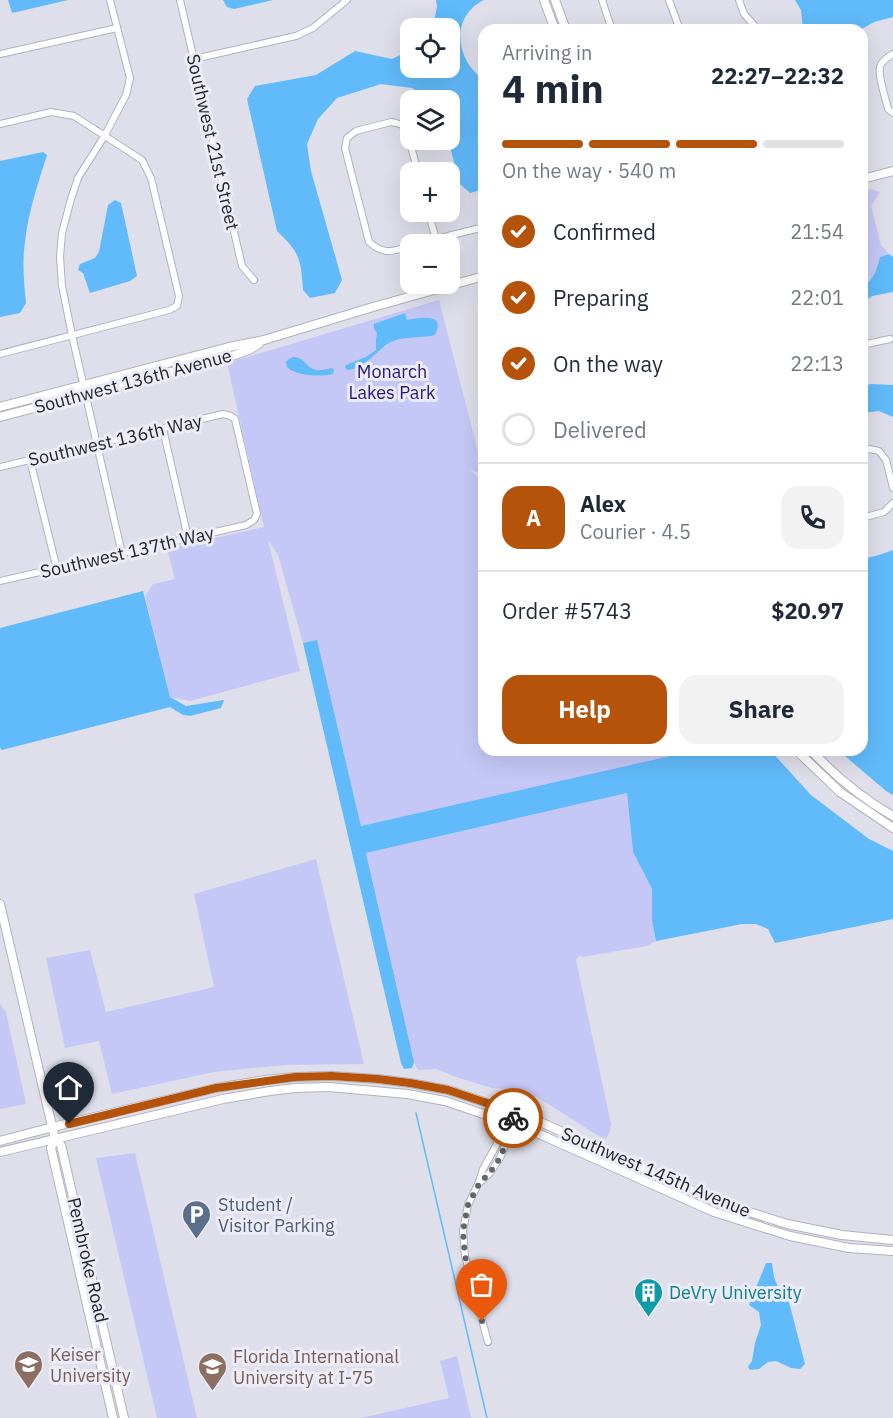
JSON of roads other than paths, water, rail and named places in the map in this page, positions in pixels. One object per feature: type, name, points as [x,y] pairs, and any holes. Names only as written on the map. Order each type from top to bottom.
[{"type":"street","points":[[110,0],[130,78],[126,95],[105,135],[78,178],[62,233],[60,257],[62,286],[72,335],[122,554]]},
{"type":"street","name":"Southwest 21st Street","points":[[180,0],[242,266],[254,280]]},
{"type":"street","points":[[194,59],[296,36],[313,28],[346,0]]},
{"type":"street","points":[[544,0],[553,24]]},
{"type":"street","points":[[555,0],[564,24]]},
{"type":"street","points":[[602,0],[610,24]]},
{"type":"street","points":[[669,0],[678,24]]},
{"type":"street","points":[[739,0],[744,14],[753,24]]},
{"type":"street","points":[[0,53],[117,28]]},
{"type":"street","points":[[893,54],[881,64],[879,70],[888,109],[893,113]]},
{"type":"street","points":[[0,124],[51,112],[74,116],[142,160],[151,178],[178,296],[177,306],[169,310],[0,354]]},
{"type":"street","points":[[400,249],[391,252],[379,250],[369,242],[345,148],[348,138],[356,130],[391,122],[402,125],[407,132],[415,162]]},
{"type":"street","points":[[868,177],[893,171]]},
{"type":"street","points":[[456,234],[478,228]]},
{"type":"street","name":"Southwest 136th Avenue","points":[[0,417],[84,389],[478,278]]},
{"type":"street","points":[[868,344],[890,339]]},
{"type":"street","name":"Southwest 136th Avenue","points":[[0,407],[84,389]]},
{"type":"street","name":"Southwest 136th Way","points":[[0,467],[223,414],[235,419],[257,514],[254,520]]},
{"type":"street","points":[[163,429],[188,538]]},
{"type":"street","points":[[868,449],[879,451],[886,460],[893,488]]},
{"type":"street","points":[[30,460],[57,569]]},
{"type":"street","points":[[868,516],[884,512],[893,503]]},
{"type":"street","name":"Southwest 137th Way","points":[[0,581],[246,525],[254,520]]},
{"type":"street","points":[[802,756],[840,792],[893,828]]},
{"type":"street","points":[[817,756],[846,783],[893,816]]},
{"type":"street","name":"Pembroke Road","points":[[0,904],[56,1138],[61,1145],[124,1418]]},
{"type":"street","name":"Southwest 145th Avenue","points":[[0,1141],[53,1126],[216,1088],[295,1077],[332,1076],[378,1079],[448,1090],[527,1116],[728,1205],[787,1224],[842,1235],[893,1240]]},
{"type":"street","name":"Southwest 145th Avenue","points":[[0,1152],[223,1099],[295,1088],[329,1087],[407,1094],[445,1101],[528,1129],[714,1212],[790,1236],[849,1248],[893,1251]]},
{"type":"street","points":[[488,1342],[465,1256],[463,1231],[468,1205],[480,1182],[483,1169],[509,1122],[511,1111]]},
{"type":"street","name":"Pembroke Road","points":[[56,1138],[51,1148],[113,1418]]},
{"type":"waterway","points":[[416,1113],[487,1418]]},
{"type":"place","name":"Student / Visitor Parking","points":[[197,1240]]},
{"type":"place","name":"DeVry University","points":[[648,1318]]},
{"type":"place","name":"Keiser University","points":[[29,1390]]},
{"type":"place","name":"Florida International University at I-75","points":[[212,1392]]},
{"type":"park label","name":"Monarch Lakes Park","points":[[392,382]]}]
